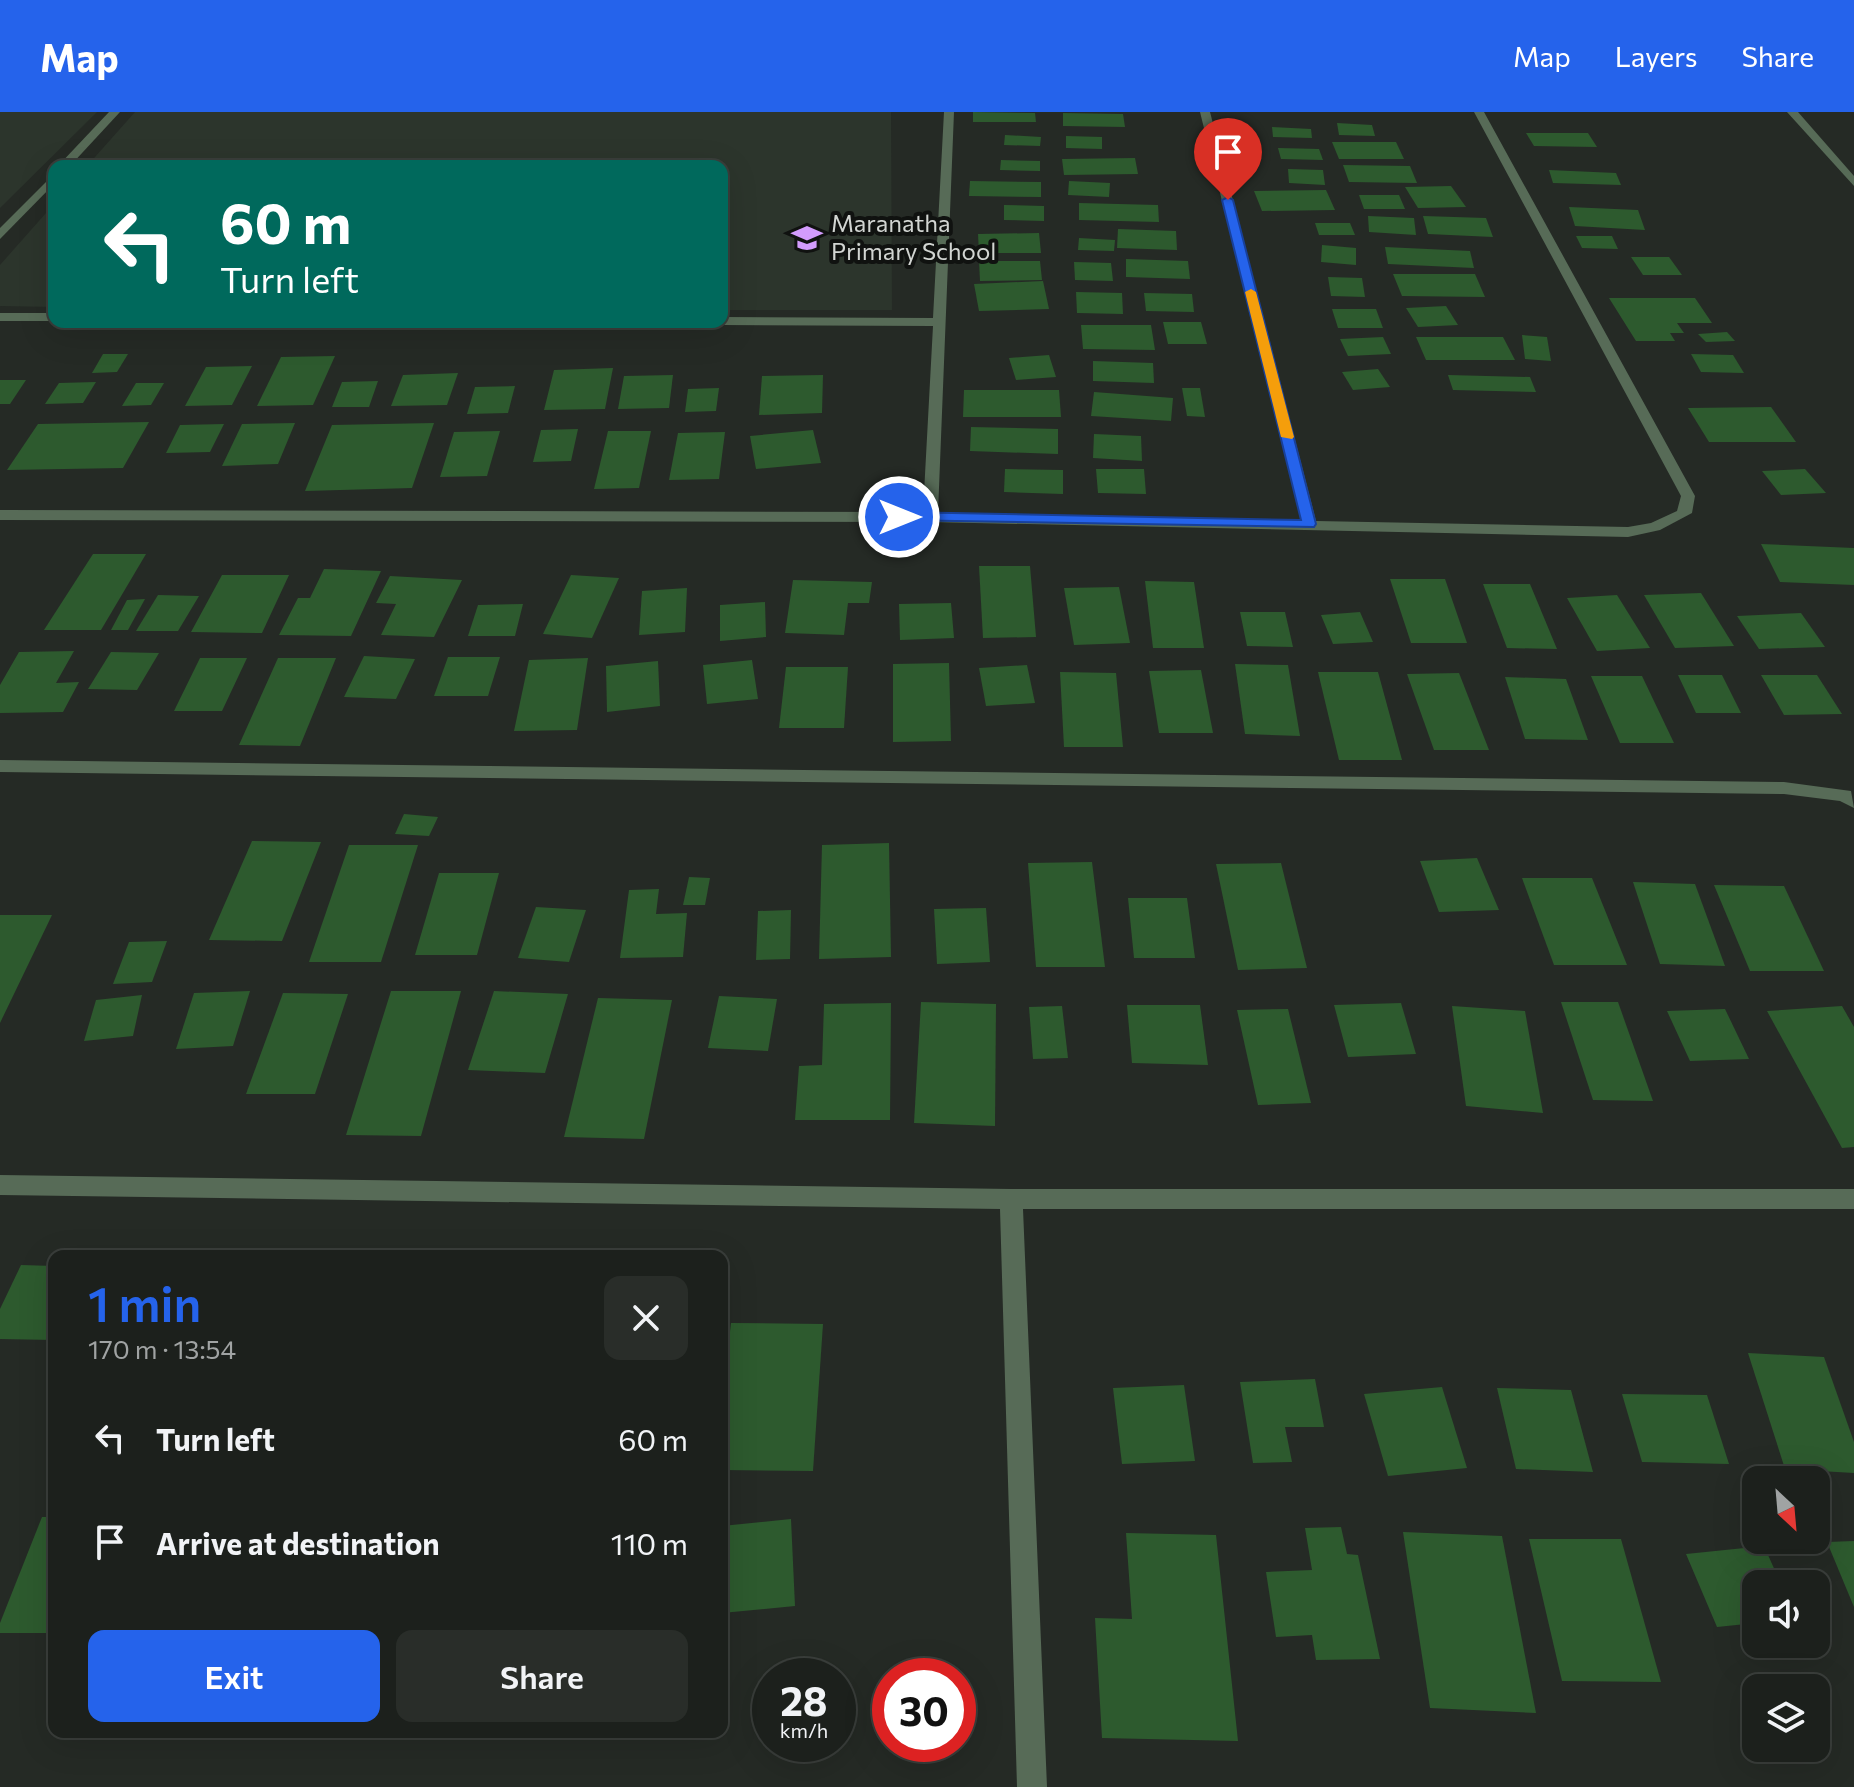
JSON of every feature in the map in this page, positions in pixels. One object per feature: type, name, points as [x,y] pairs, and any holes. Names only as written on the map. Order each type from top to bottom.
[{"type":"street","points":[[70,160],[115,112]]},
{"type":"street","points":[[930,517],[949,112]]},
{"type":"street","points":[[1205,112],[1309,524]]},
{"type":"street","points":[[0,515],[930,517],[1628,532],[1655,527],[1684,513],[1688,496],[1479,112]]},
{"type":"street","points":[[1792,112],[1854,183]]},
{"type":"street","points":[[0,235],[48,183]]},
{"type":"street","points":[[0,317],[48,317]]},
{"type":"street","points":[[728,321],[940,322]]},
{"type":"street","points":[[0,766],[1784,788],[1845,795],[1854,802]]},
{"type":"street","points":[[0,1185],[1011,1199],[1854,1199]]},
{"type":"street","points":[[1011,1199],[1032,1787]]},
{"type":"shaded area","points":[[0,112],[97,112],[48,160],[0,208]]},
{"type":"shaded area","name":"Maranatha Primary School","points":[[135,112],[891,112],[892,310],[728,310],[728,160],[92,160]]},
{"type":"shaded area","points":[[48,211],[48,307],[0,306],[0,265]]},
{"type":"building","points":[[973,112],[1035,113],[1036,122],[973,122]]},
{"type":"building","points":[[1063,113],[1123,114],[1125,127],[1063,126]]},
{"type":"building","points":[[1337,123],[1372,125],[1375,136],[1339,135]]},
{"type":"building","points":[[1272,127],[1311,129],[1312,138],[1273,137]]},
{"type":"building","points":[[1526,133],[1588,133],[1597,147],[1534,146]]},
{"type":"building","points":[[1005,135],[1041,137],[1040,146],[1004,145]]},
{"type":"building","points":[[1066,136],[1102,137],[1102,149],[1066,148]]},
{"type":"building","points":[[1332,142],[1396,142],[1404,159],[1339,159]]},
{"type":"building","points":[[1278,148],[1319,149],[1323,160],[1281,159]]},
{"type":"building","points":[[1135,158],[1138,174],[1064,175],[1062,159]]},
{"type":"building","points":[[1001,160],[1040,161],[1040,171],[1000,170]]},
{"type":"building","points":[[1343,165],[1410,166],[1417,183],[1349,182]]},
{"type":"building","points":[[1288,169],[1323,170],[1325,185],[1289,183]]},
{"type":"building","points":[[1549,170],[1616,173],[1621,185],[1553,183]]},
{"type":"building","points":[[970,181],[1041,182],[1041,197],[969,196]]},
{"type":"building","points":[[1069,181],[1110,183],[1109,197],[1068,195]]},
{"type":"building","points":[[1451,186],[1466,207],[1418,208],[1405,187]]},
{"type":"building","points":[[1326,190],[1335,210],[1262,211],[1254,191]]},
{"type":"building","points":[[1359,195],[1399,195],[1405,209],[1364,209]]},
{"type":"building","points":[[1079,203],[1158,205],[1159,222],[1079,220]]},
{"type":"building","points":[[1004,205],[1044,206],[1044,221],[1004,220]]},
{"type":"building","points":[[1569,207],[1638,210],[1645,230],[1575,226]]},
{"type":"building","points":[[1368,216],[1414,218],[1416,235],[1369,232]]},
{"type":"building","points":[[1423,216],[1486,218],[1493,237],[1428,234]]},
{"type":"building","points":[[1315,223],[1350,223],[1355,235],[1319,235]]},
{"type":"building","points":[[1118,229],[1176,231],[1177,250],[1117,248]]},
{"type":"building","points":[[1039,233],[1041,253],[979,253],[978,234]]},
{"type":"building","points":[[1576,236],[1612,236],[1618,249],[1582,248]]},
{"type":"building","points":[[1079,238],[1115,240],[1114,251],[1078,250]]},
{"type":"building","points":[[1322,245],[1356,248],[1356,265],[1321,262]]},
{"type":"building","points":[[1385,247],[1470,251],[1474,268],[1388,264]]},
{"type":"building","points":[[1631,257],[1669,257],[1682,275],[1643,275]]},
{"type":"building","points":[[1126,259],[1188,261],[1190,279],[1126,277]]},
{"type":"building","points":[[979,261],[1040,261],[1042,280],[980,281]]},
{"type":"building","points":[[1074,262],[1111,263],[1113,281],[1075,280]]},
{"type":"building","points":[[1393,274],[1475,274],[1485,297],[1402,296]]},
{"type":"building","points":[[1328,277],[1362,278],[1365,297],[1331,296]]},
{"type":"building","points":[[1043,281],[1049,309],[979,311],[974,284]]},
{"type":"building","points":[[1076,292],[1122,293],[1123,314],[1077,313]]},
{"type":"building","points":[[1144,293],[1192,294],[1194,312],[1146,311]]},
{"type":"building","points":[[1609,298],[1695,298],[1712,323],[1677,323],[1684,333],[1670,333],[1675,341],[1636,341]]},
{"type":"building","points":[[1446,306],[1458,325],[1418,327],[1406,308]]},
{"type":"building","points":[[1332,309],[1376,309],[1383,328],[1338,328]]},
{"type":"building","points":[[1163,322],[1201,322],[1207,344],[1168,344]]},
{"type":"building","points":[[1081,325],[1151,325],[1155,350],[1083,349]]},
{"type":"building","points":[[1727,332],[1735,341],[1706,342],[1698,334]]},
{"type":"building","points":[[1522,335],[1547,337],[1551,361],[1525,359]]},
{"type":"building","points":[[1383,337],[1391,354],[1348,356],[1340,339]]},
{"type":"building","points":[[1416,337],[1503,337],[1515,360],[1426,360]]},
{"type":"building","points":[[103,354],[128,354],[117,372],[92,373]]},
{"type":"building","points":[[1691,354],[1733,355],[1744,373],[1701,372]]},
{"type":"building","points":[[1049,355],[1056,377],[1016,380],[1009,358]]},
{"type":"building","points":[[335,356],[313,405],[257,406],[281,357]]},
{"type":"building","points":[[1093,361],[1153,363],[1154,383],[1093,381]]},
{"type":"building","points":[[252,366],[232,405],[185,406],[206,367]]},
{"type":"building","points":[[613,368],[605,409],[544,410],[554,370]]},
{"type":"building","points":[[1378,369],[1390,387],[1353,390],[1342,372]]},
{"type":"building","points":[[458,373],[447,405],[391,406],[403,375]]},
{"type":"building","points":[[673,375],[669,408],[618,409],[624,376]]},
{"type":"building","points":[[823,375],[822,413],[759,415],[762,376]]},
{"type":"building","points":[[1448,375],[1530,377],[1536,392],[1453,390]]},
{"type":"building","points":[[0,380],[26,380],[10,404],[0,404]]},
{"type":"building","points":[[378,381],[369,407],[332,407],[342,382]]},
{"type":"building","points":[[96,382],[83,403],[45,404],[59,383]]},
{"type":"building","points":[[136,383],[164,383],[151,405],[122,406]]},
{"type":"building","points":[[515,386],[508,413],[467,414],[475,387]]},
{"type":"building","points":[[719,388],[716,411],[685,412],[688,389]]},
{"type":"building","points":[[1182,388],[1200,388],[1205,417],[1187,416]]},
{"type":"building","points":[[964,390],[1059,390],[1061,417],[963,417]]},
{"type":"building","points":[[1094,392],[1173,398],[1171,421],[1091,416]]},
{"type":"building","points":[[1771,407],[1796,442],[1709,442],[1688,408]]},
{"type":"building","points":[[149,422],[123,468],[7,470],[38,424]]},
{"type":"building","points":[[295,423],[278,464],[222,466],[242,424]]},
{"type":"building","points":[[434,423],[412,488],[305,491],[332,425]]},
{"type":"building","points":[[224,424],[210,452],[166,453],[180,425]]},
{"type":"building","points":[[971,427],[1058,429],[1058,454],[970,451]]},
{"type":"building","points":[[578,429],[571,461],[533,462],[541,430]]},
{"type":"building","points":[[813,430],[821,463],[756,469],[750,436]]},
{"type":"building","points":[[500,431],[487,476],[440,477],[454,432]]},
{"type":"building","points":[[608,431],[651,431],[639,488],[594,489]]},
{"type":"building","points":[[725,432],[719,479],[669,480],[678,433]]},
{"type":"building","points":[[1094,434],[1141,436],[1142,461],[1093,458]]},
{"type":"building","points":[[1005,469],[1063,470],[1063,494],[1004,492]]},
{"type":"building","points":[[1096,469],[1144,469],[1146,494],[1098,493]]},
{"type":"building","points":[[1805,469],[1826,493],[1781,495],[1762,471]]},
{"type":"building","points":[[1761,544],[1854,548],[1854,585],[1780,582]]},
{"type":"building","points":[[93,554],[146,554],[101,630],[44,630]]},
{"type":"building","points":[[979,566],[1030,566],[1036,637],[983,638]]},
{"type":"building","points":[[324,569],[381,571],[351,636],[279,635],[298,598],[310,598]]},
{"type":"building","points":[[222,575],[289,575],[262,633],[191,632]]},
{"type":"building","points":[[571,575],[619,578],[592,638],[543,634]]},
{"type":"building","points":[[390,576],[462,580],[434,637],[381,635],[396,604],[376,603]]},
{"type":"building","points":[[1390,579],[1445,579],[1467,643],[1411,643]]},
{"type":"building","points":[[793,580],[872,582],[869,603],[848,603],[844,635],[785,633]]},
{"type":"building","points":[[1145,581],[1194,582],[1204,648],[1153,648]]},
{"type":"building","points":[[1483,584],[1530,584],[1557,649],[1507,648]]},
{"type":"building","points":[[1119,587],[1130,643],[1074,645],[1064,588]]},
{"type":"building","points":[[687,588],[685,632],[639,635],[642,591]]},
{"type":"building","points":[[1701,593],[1734,646],[1675,648],[1644,595]]},
{"type":"building","points":[[158,595],[199,596],[178,631],[136,631]]},
{"type":"building","points":[[1617,595],[1650,648],[1597,651],[1567,598]]},
{"type":"building","points":[[145,599],[128,630],[111,630],[127,600]]},
{"type":"building","points":[[765,602],[766,637],[720,641],[720,605]]},
{"type":"building","points":[[951,603],[954,638],[900,640],[899,604]]},
{"type":"building","points":[[523,604],[515,636],[468,636],[478,605]]},
{"type":"building","points":[[1240,612],[1285,612],[1293,647],[1247,646]]},
{"type":"building","points":[[1360,612],[1373,642],[1333,644],[1321,615]]},
{"type":"building","points":[[1801,613],[1825,647],[1759,649],[1737,616]]},
{"type":"building","points":[[74,651],[56,683],[79,682],[63,712],[0,713],[0,685],[19,652]]},
{"type":"building","points":[[111,652],[159,653],[137,690],[88,689]]},
{"type":"building","points":[[364,656],[415,659],[396,699],[344,697]]},
{"type":"building","points":[[448,657],[500,657],[488,696],[434,696]]},
{"type":"building","points":[[200,658],[247,658],[222,711],[174,711]]},
{"type":"building","points":[[278,658],[336,658],[300,746],[239,745]]},
{"type":"building","points":[[588,658],[577,730],[514,731],[529,660]]},
{"type":"building","points":[[752,660],[758,699],[707,704],[703,665]]},
{"type":"building","points":[[658,661],[660,706],[607,712],[606,666]]},
{"type":"building","points":[[949,663],[951,741],[893,742],[893,664]]},
{"type":"building","points":[[1235,664],[1288,665],[1300,736],[1245,734]]},
{"type":"building","points":[[1027,665],[1035,703],[986,706],[979,668]]},
{"type":"building","points":[[786,667],[848,667],[844,728],[779,728]]},
{"type":"building","points":[[1201,670],[1213,733],[1159,733],[1149,671]]},
{"type":"building","points":[[1060,672],[1116,673],[1123,747],[1064,747]]},
{"type":"building","points":[[1318,672],[1378,672],[1402,760],[1339,760]]},
{"type":"building","points":[[1459,673],[1489,750],[1434,750],[1407,674]]},
{"type":"building","points":[[1678,675],[1722,675],[1741,713],[1696,713]]},
{"type":"building","points":[[1761,675],[1817,675],[1842,714],[1784,715]]},
{"type":"building","points":[[1591,676],[1642,676],[1674,743],[1620,743]]},
{"type":"building","points":[[1505,677],[1566,679],[1588,740],[1525,739]]},
{"type":"building","points":[[404,814],[438,817],[429,836],[395,834]]},
{"type":"building","points":[[252,841],[321,842],[282,941],[209,940]]},
{"type":"building","points":[[889,843],[891,957],[819,959],[822,845]]},
{"type":"building","points":[[349,845],[418,845],[381,962],[309,962]]},
{"type":"building","points":[[1477,858],[1499,910],[1439,912],[1420,861]]},
{"type":"building","points":[[1092,862],[1105,967],[1036,967],[1028,863]]},
{"type":"building","points":[[1281,863],[1307,968],[1238,970],[1216,864]]},
{"type":"building","points":[[439,873],[499,873],[477,955],[415,955]]},
{"type":"building","points":[[689,877],[710,878],[705,905],[683,905]]},
{"type":"building","points":[[1522,878],[1592,878],[1627,965],[1554,965]]},
{"type":"building","points":[[1633,882],[1695,884],[1725,966],[1660,964]]},
{"type":"building","points":[[1714,885],[1784,886],[1824,971],[1750,971]]},
{"type":"building","points":[[659,889],[656,914],[687,913],[683,957],[620,958],[629,890]]},
{"type":"building","points":[[1128,898],[1187,898],[1195,958],[1134,958]]},
{"type":"building","points":[[536,907],[586,910],[569,962],[518,958]]},
{"type":"building","points":[[986,908],[990,962],[937,964],[934,909]]},
{"type":"building","points":[[791,910],[790,959],[756,960],[758,911]]},
{"type":"building","points":[[0,915],[52,915],[0,1023]]},
{"type":"building","points":[[167,941],[152,982],[113,984],[129,942]]},
{"type":"building","points":[[250,991],[233,1046],[176,1049],[194,993]]},
{"type":"building","points":[[391,991],[461,991],[421,1136],[346,1135]]},
{"type":"building","points":[[494,991],[568,994],[545,1073],[468,1070]]},
{"type":"building","points":[[283,993],[348,994],[315,1094],[246,1094]]},
{"type":"building","points":[[142,995],[133,1036],[84,1041],[96,1000]]},
{"type":"building","points":[[719,996],[777,999],[768,1051],[708,1048]]},
{"type":"building","points":[[598,998],[672,1000],[644,1139],[564,1137]]},
{"type":"building","points":[[921,1002],[996,1004],[995,1126],[914,1123]]},
{"type":"building","points":[[1561,1002],[1618,1002],[1653,1101],[1593,1100]]},
{"type":"building","points":[[891,1003],[890,1120],[795,1120],[799,1066],[822,1065],[824,1004]]},
{"type":"building","points":[[1401,1003],[1416,1054],[1348,1057],[1334,1005]]},
{"type":"building","points":[[1127,1005],[1200,1005],[1208,1065],[1132,1063]]},
{"type":"building","points":[[1062,1006],[1068,1058],[1033,1059],[1029,1007]]},
{"type":"building","points":[[1452,1006],[1525,1011],[1543,1113],[1466,1106]]},
{"type":"building","points":[[1842,1006],[1854,1027],[1854,1147],[1842,1148],[1767,1011]]},
{"type":"building","points":[[1288,1009],[1311,1103],[1258,1105],[1237,1010]]},
{"type":"building","points":[[1725,1009],[1749,1059],[1690,1061],[1667,1011]]},
{"type":"building","points":[[21,1265],[48,1266],[48,1340],[0,1339],[0,1309]]},
{"type":"building","points":[[731,1323],[823,1324],[813,1471],[728,1470],[728,1349]]},
{"type":"building","points":[[1748,1353],[1824,1357],[1854,1442],[1854,1473],[1830,1472],[1830,1466],[1784,1466]]},
{"type":"building","points":[[1315,1379],[1324,1427],[1285,1427],[1292,1462],[1253,1463],[1240,1382]]},
{"type":"building","points":[[1184,1385],[1195,1461],[1122,1464],[1113,1388]]},
{"type":"building","points":[[1442,1387],[1467,1468],[1388,1476],[1364,1394]]},
{"type":"building","points":[[1497,1388],[1571,1390],[1593,1472],[1516,1469]]},
{"type":"building","points":[[1622,1394],[1707,1395],[1729,1464],[1642,1462]]},
{"type":"building","points":[[42,1517],[48,1517],[48,1633],[0,1633],[0,1623]]},
{"type":"building","points":[[791,1519],[795,1606],[728,1612],[728,1525]]},
{"type":"building","points":[[1341,1527],[1347,1554],[1358,1555],[1380,1659],[1316,1660],[1312,1635],[1276,1637],[1266,1572],[1312,1570],[1305,1528]]},
{"type":"building","points":[[1403,1532],[1502,1536],[1536,1713],[1430,1708]]},
{"type":"building","points":[[1126,1533],[1216,1535],[1238,1741],[1102,1738],[1095,1618],[1132,1619]]},
{"type":"building","points":[[1529,1539],[1621,1539],[1661,1682],[1562,1681]]},
{"type":"building","points":[[1854,1541],[1854,1607],[1830,1549],[1830,1542]]},
{"type":"building","points":[[1742,1548],[1742,1554],[1768,1554],[1775,1570],[1742,1570],[1742,1624],[1717,1627],[1686,1554]]},
{"type":"slow traffic","points":[[1251,292],[1287,437]]},
{"type":"place","name":"Maranatha Primary School","points":[[807,238]]},
{"type":"route","points":[[899,517],[1309,524],[1228,200]]}]
